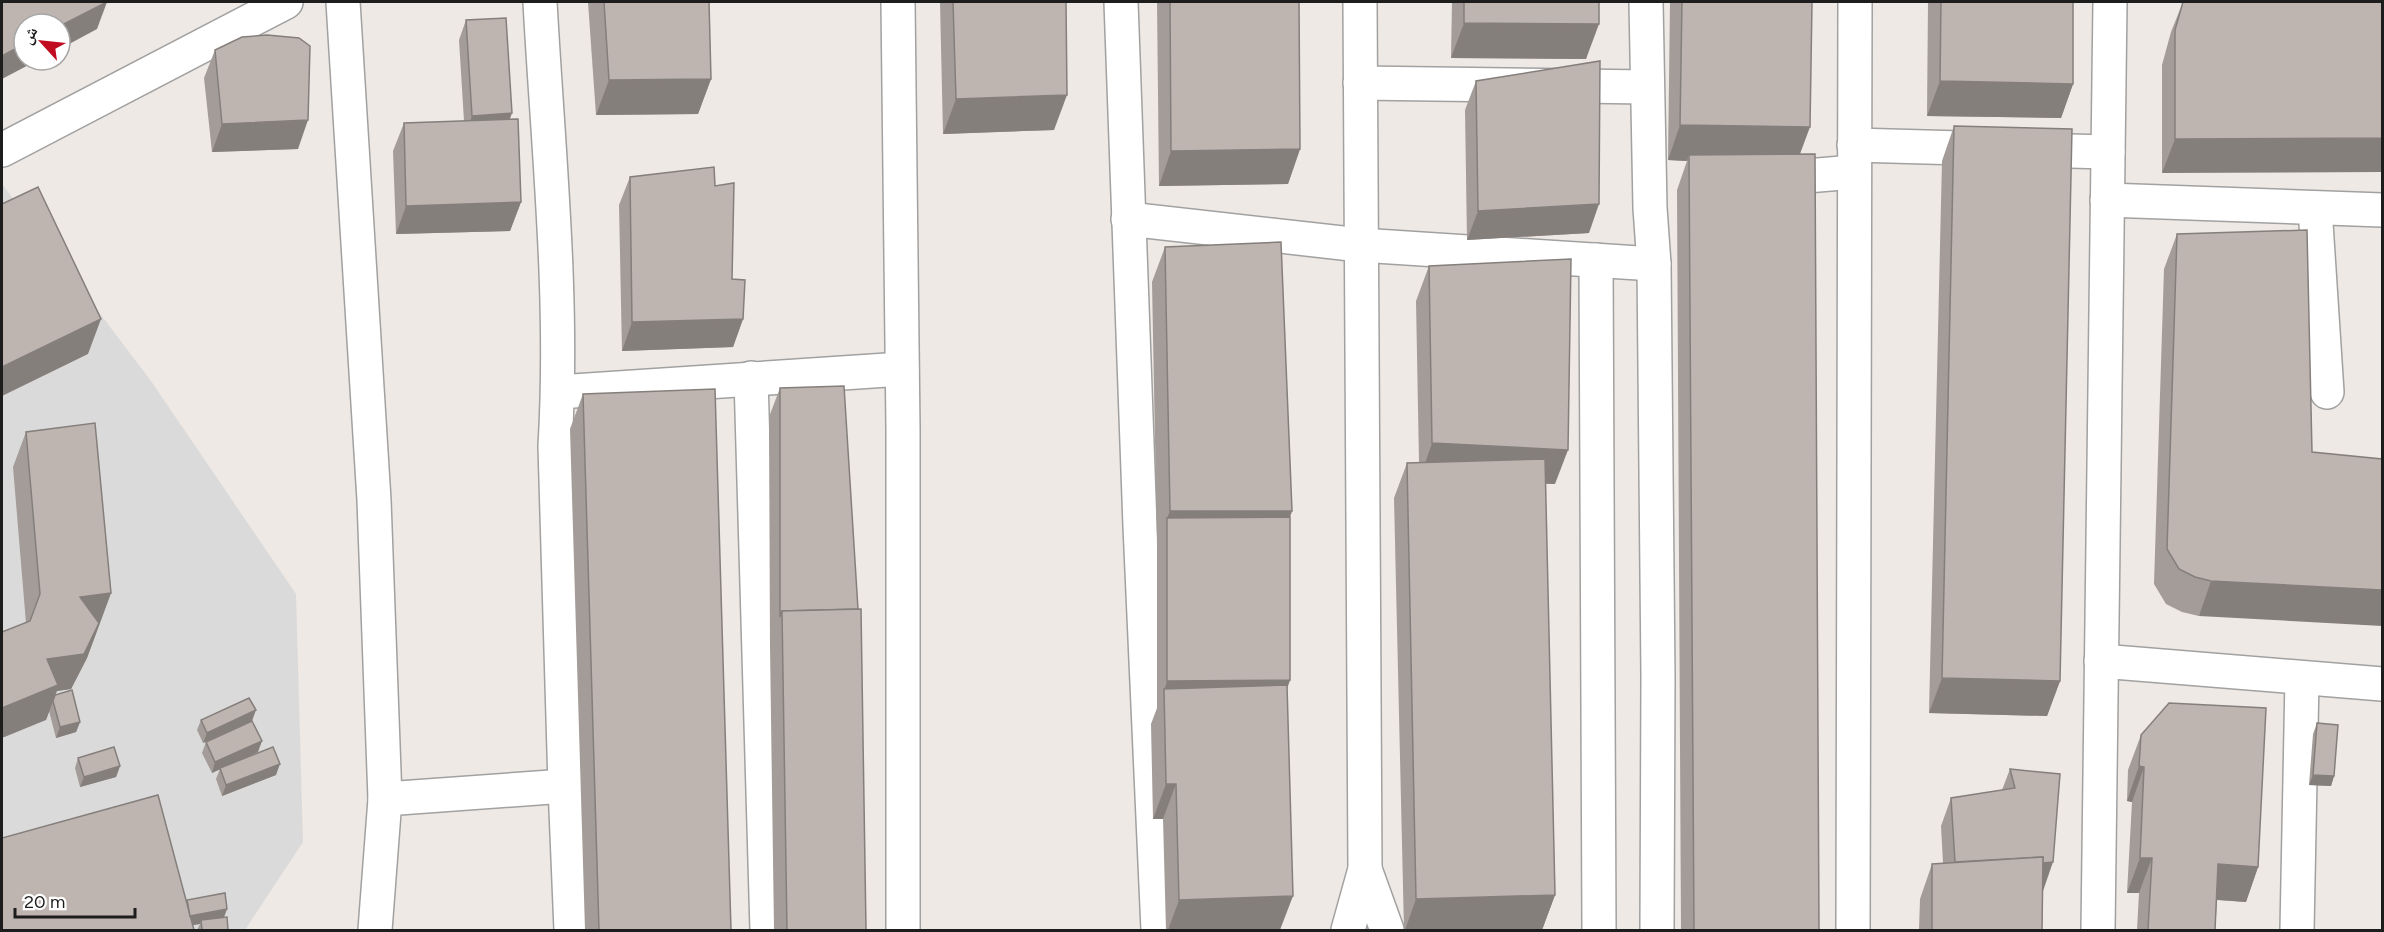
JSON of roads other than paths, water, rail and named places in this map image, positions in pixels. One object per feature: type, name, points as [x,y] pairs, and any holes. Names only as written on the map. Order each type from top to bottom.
[{"type":"street","points":[[2,150],[286,2]]},
{"type":"street","points":[[343,2],[374,500],[386,800],[375,930]]},
{"type":"street","points":[[540,2],[558,316],[555,446],[571,930]]},
{"type":"street","points":[[898,2],[902,369],[903,930]]},
{"type":"street","points":[[1121,2],[1158,930]]},
{"type":"street","points":[[1348,930],[1365,869],[1360,2]]},
{"type":"street","points":[[1646,2],[1653,264],[1658,676],[1658,930]]},
{"type":"street","points":[[1853,930],[1854,2]]},
{"type":"street","points":[[2098,930],[2110,2]]},
{"type":"street","points":[[1360,84],[1647,87]]},
{"type":"street","points":[[1741,182],[1854,159],[2108,152]]},
{"type":"street","points":[[1650,189],[1684,186]]},
{"type":"street","points":[[2107,200],[2382,210]]},
{"type":"street","points":[[2315,208],[2327,392]]},
{"type":"street","points":[[1128,219],[1360,245],[1653,264]]},
{"type":"street","points":[[1596,260],[1599,930]]},
{"type":"street","points":[[558,392],[902,369]]},
{"type":"street","points":[[751,378],[767,930]]},
{"type":"street","points":[[2101,662],[2382,684]]},
{"type":"street","points":[[2297,930],[2302,678]]},
{"type":"street","points":[[386,800],[565,786]]},
{"type":"street","points":[[1365,869],[1387,930]]}]
